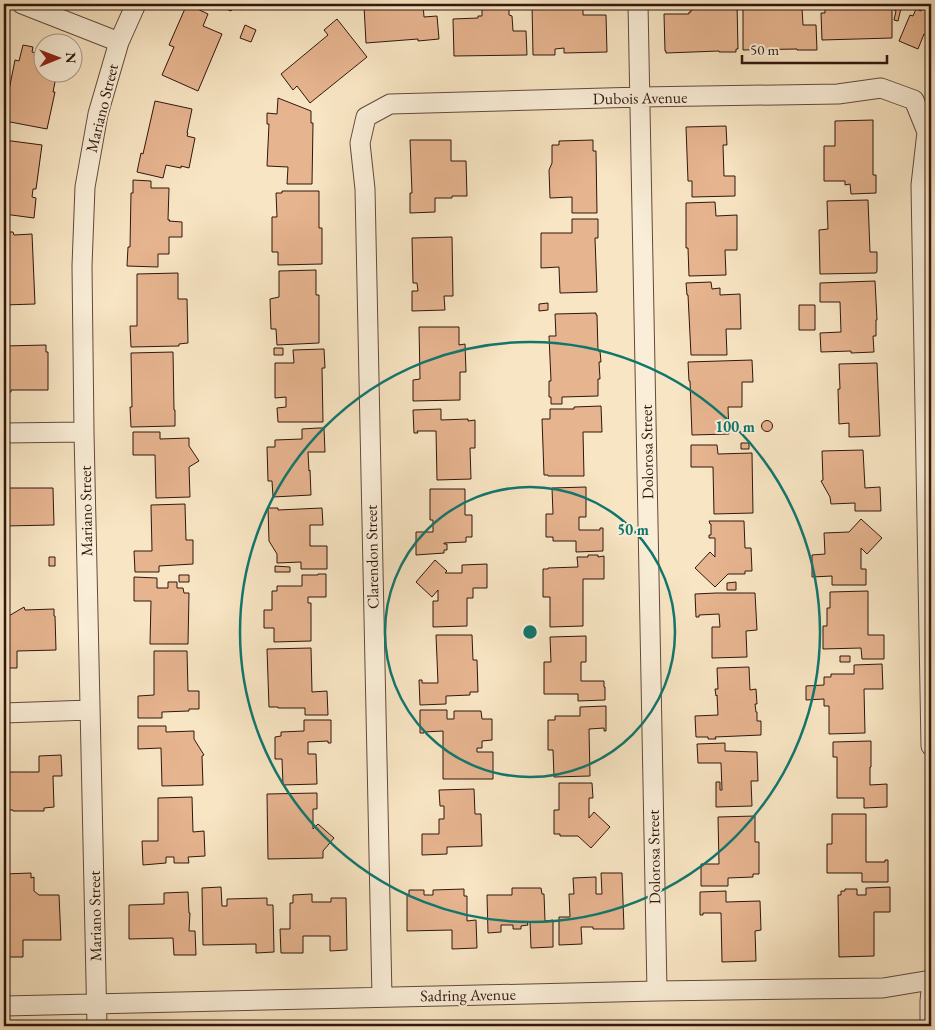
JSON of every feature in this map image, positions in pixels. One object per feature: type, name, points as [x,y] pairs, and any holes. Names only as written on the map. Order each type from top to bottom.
[{"type":"street","points":[[22,4],[119,42]]},
{"type":"street","name":"Mariano Street","points":[[97,1026],[84,432],[82,266],[85,186],[98,114],[119,42],[136,4]]},
{"type":"street","name":"Dolorosa Street","points":[[638,4],[657,991]]},
{"type":"street","name":"Dubois Avenue","points":[[366,117],[390,104],[838,94],[880,88],[914,100],[927,132],[921,185],[931,746]]},
{"type":"street","name":"Clarendon Street","points":[[366,117],[360,143],[365,189],[382,997]]},
{"type":"street","points":[[4,433],[84,432]]},
{"type":"street","points":[[4,713],[90,710]]},
{"type":"street","name":"Sadring Avenue","points":[[4,1006],[657,991],[883,988],[931,980]]},
{"type":"street","points":[[930,1026],[931,991]]},
{"type":"building","points":[[187,4],[208,14],[203,26],[222,34],[198,91],[162,75],[174,47],[169,45]]},
{"type":"building","points":[[214,4],[234,4],[231,11]]},
{"type":"building","points":[[423,4],[424,17],[437,16],[439,39],[366,43],[364,6]]},
{"type":"building","points":[[532,4],[583,4],[583,15],[606,15],[607,52],[564,53],[564,48],[555,49],[555,55],[533,55]]},
{"type":"building","points":[[737,4],[738,49],[736,49],[736,52],[666,53],[664,14],[689,14],[691,12],[691,5]]},
{"type":"building","points":[[825,4],[892,4],[892,38],[822,40],[821,13],[825,13]]},
{"type":"building","points":[[895,4],[902,4],[898,21],[894,20]]},
{"type":"building","points":[[924,4],[931,4],[931,37],[924,34],[918,49],[899,41],[910,15],[913,16],[916,9],[921,11]]},
{"type":"building","points":[[482,7],[509,7],[513,31],[526,31],[527,55],[454,56],[453,19],[478,18],[478,16],[482,16]]},
{"type":"building","points":[[802,8],[803,25],[816,25],[817,50],[743,50],[743,9]]},
{"type":"building","points":[[337,19],[367,57],[310,103],[297,86],[293,90],[281,74],[328,35],[324,30]]},
{"type":"building","points":[[245,25],[256,30],[251,42],[240,38]]},
{"type":"building","points":[[23,45],[32,47],[32,82],[55,82],[53,92],[55,92],[47,129],[5,121],[8,106],[6,105],[15,60],[19,61]]},
{"type":"building","points":[[278,98],[311,111],[311,123],[313,123],[312,184],[287,184],[288,167],[267,166],[269,124],[267,124],[267,113],[277,114]]},
{"type":"building","points":[[155,101],[192,109],[187,136],[195,138],[189,168],[166,165],[163,178],[137,172]]},
{"type":"building","points":[[873,120],[873,175],[876,175],[876,193],[851,194],[850,184],[845,185],[845,181],[824,181],[824,146],[835,146],[835,121]]},
{"type":"building","points":[[726,126],[727,145],[723,145],[724,176],[735,176],[735,196],[692,197],[692,181],[688,181],[686,127]]},
{"type":"building","points":[[4,140],[42,145],[36,189],[33,189],[32,197],[36,198],[34,218],[4,214]]},
{"type":"building","points":[[410,140],[451,140],[451,161],[466,161],[467,196],[435,198],[435,212],[410,213],[410,193],[412,193]]},
{"type":"building","points":[[593,140],[593,151],[596,151],[597,213],[572,213],[572,197],[550,198],[549,170],[552,163],[552,145],[559,145],[559,141]]},
{"type":"building","points":[[133,180],[151,181],[151,188],[169,188],[168,220],[182,222],[182,237],[169,237],[169,254],[158,254],[158,267],[127,266],[128,247],[130,247]]},
{"type":"building","points":[[282,191],[319,191],[319,228],[322,228],[322,264],[278,265],[278,252],[272,252],[272,217],[277,217],[276,193],[282,193]]},
{"type":"building","points":[[868,200],[870,252],[877,252],[876,273],[820,274],[819,230],[828,229],[827,201]]},
{"type":"building","points":[[715,202],[716,216],[737,215],[737,250],[725,250],[726,275],[689,276],[688,248],[686,248],[686,203]]},
{"type":"building","points":[[572,219],[598,219],[598,238],[595,238],[597,292],[560,293],[559,267],[541,268],[541,233],[572,233]]},
{"type":"building","points":[[4,232],[13,232],[14,235],[32,234],[35,304],[4,305]]},
{"type":"building","points":[[452,237],[453,296],[444,296],[445,310],[412,311],[412,291],[418,291],[417,283],[413,283],[412,238]]},
{"type":"building","points":[[316,270],[316,295],[319,295],[319,343],[277,345],[276,329],[271,329],[270,299],[279,297],[279,271]]},
{"type":"building","points":[[178,273],[178,299],[187,299],[188,343],[179,344],[179,346],[131,347],[130,326],[137,326],[137,274]]},
{"type":"building","points":[[875,281],[877,320],[876,336],[873,336],[874,352],[821,352],[820,333],[841,332],[840,302],[820,302],[820,283]]},
{"type":"building","points":[[711,282],[712,289],[720,288],[720,295],[740,294],[741,329],[726,329],[727,355],[691,355],[686,283]]},
{"type":"building","points":[[548,303],[548,310],[539,311],[539,304]]},
{"type":"building","points":[[799,305],[815,305],[815,330],[799,330]]},
{"type":"building","points":[[596,313],[598,351],[600,351],[601,362],[599,362],[598,396],[562,397],[562,404],[551,404],[551,397],[549,397],[549,381],[551,381],[549,336],[556,336],[555,314]]},
{"type":"building","points":[[419,327],[459,327],[459,345],[465,344],[466,372],[460,372],[460,400],[413,401],[413,380],[420,379]]},
{"type":"building","points":[[46,345],[46,352],[48,352],[48,390],[11,390],[11,392],[4,392],[4,346]]},
{"type":"building","points":[[274,348],[283,348],[283,355],[274,355]]},
{"type":"building","points":[[324,349],[325,368],[322,368],[323,422],[278,422],[277,408],[286,407],[286,397],[275,398],[275,363],[294,363],[293,350]]},
{"type":"building","points":[[173,352],[175,426],[131,427],[131,353]]},
{"type":"building","points":[[752,360],[753,382],[742,382],[742,407],[728,407],[729,434],[692,435],[688,362]]},
{"type":"building","points":[[877,363],[880,436],[849,437],[849,423],[839,424],[839,364]]},
{"type":"building","points":[[601,406],[602,432],[583,432],[584,476],[544,475],[542,419],[550,419],[550,409]]},
{"type":"building","points":[[441,409],[441,420],[475,420],[475,448],[470,448],[471,479],[437,480],[436,431],[417,431],[418,433],[414,433],[413,410]]},
{"type":"building","points":[[767,420],[773,426],[767,432],[761,426]]},
{"type":"building","points":[[324,428],[325,452],[308,452],[311,495],[273,497],[272,481],[268,481],[267,447],[275,447],[275,440],[302,439],[302,429]]},
{"type":"building","points":[[133,432],[160,432],[160,439],[189,438],[189,446],[199,461],[189,467],[190,497],[156,498],[155,455],[133,455]]},
{"type":"building","points":[[741,443],[749,443],[749,449],[741,449]]},
{"type":"building","points":[[691,445],[717,445],[718,454],[752,453],[753,513],[714,514],[713,467],[691,467]]},
{"type":"building","points":[[863,450],[865,488],[880,487],[881,511],[855,511],[855,503],[831,504],[830,497],[821,481],[823,480],[822,451]]},
{"type":"building","points":[[586,487],[586,517],[579,517],[579,530],[600,530],[600,528],[603,528],[603,551],[576,552],[576,541],[553,541],[553,537],[546,537],[546,514],[553,514],[552,488]]},
{"type":"building","points":[[4,488],[53,488],[54,525],[4,526]]},
{"type":"building","points":[[430,489],[465,489],[465,515],[472,515],[472,537],[466,537],[466,542],[444,543],[447,544],[447,550],[444,550],[444,553],[416,555],[416,532],[433,532],[433,520],[430,520]]},
{"type":"building","points":[[185,504],[186,540],[193,540],[193,564],[159,566],[159,572],[135,572],[134,551],[152,551],[151,505]]},
{"type":"building","points":[[268,508],[278,508],[278,510],[322,508],[323,525],[310,525],[310,546],[327,546],[327,569],[301,569],[301,562],[277,563],[277,554],[269,541]]},
{"type":"building","points":[[861,519],[882,538],[867,554],[861,548],[861,569],[866,569],[866,585],[832,585],[832,576],[812,577],[812,555],[825,554],[824,533],[849,532]]},
{"type":"building","points":[[709,521],[744,521],[745,548],[751,548],[752,571],[745,571],[745,574],[728,574],[715,587],[695,568],[710,552],[715,557],[715,538],[709,538],[709,535],[711,535],[711,524]]},
{"type":"building","points":[[588,555],[604,556],[604,579],[583,579],[583,626],[550,627],[550,597],[543,597],[543,569],[578,567],[577,557],[588,557]]},
{"type":"building","points":[[49,557],[55,557],[55,566],[49,566]]},
{"type":"building","points":[[435,560],[447,571],[445,573],[462,573],[462,565],[487,564],[487,588],[473,588],[473,598],[467,598],[467,626],[433,627],[433,601],[438,601],[438,590],[432,597],[416,582]]},
{"type":"building","points":[[275,566],[290,567],[290,572],[275,572]]},
{"type":"building","points":[[326,574],[326,597],[308,597],[308,603],[311,603],[311,641],[274,642],[274,628],[264,628],[264,610],[272,610],[272,591],[277,591],[277,586],[302,586],[302,575]]},
{"type":"building","points":[[179,575],[189,575],[189,582],[179,582]]},
{"type":"building","points":[[134,577],[157,578],[157,588],[168,588],[168,582],[177,582],[177,588],[183,588],[184,593],[189,593],[188,644],[150,644],[151,601],[134,601]]},
{"type":"building","points":[[736,582],[736,590],[727,590],[727,583]]},
{"type":"building","points":[[868,591],[868,635],[884,635],[884,659],[862,659],[861,648],[823,649],[823,626],[827,626],[827,608],[830,608],[830,592]]},
{"type":"building","points":[[755,593],[757,630],[746,631],[747,657],[712,658],[712,627],[720,627],[719,614],[699,615],[699,617],[696,617],[695,594]]},
{"type":"building","points":[[24,607],[25,610],[54,609],[56,650],[17,651],[17,668],[4,668],[4,617]]},
{"type":"building","points":[[436,635],[472,635],[473,660],[477,660],[478,692],[470,692],[470,695],[446,696],[446,704],[420,705],[419,680],[422,680],[422,683],[438,683]]},
{"type":"building","points":[[586,636],[586,662],[581,662],[581,681],[604,681],[605,700],[578,701],[578,694],[544,694],[544,662],[551,662],[550,637]]},
{"type":"building","points":[[311,648],[312,692],[327,691],[328,715],[305,715],[305,708],[269,707],[267,649]]},
{"type":"building","points":[[154,651],[187,651],[188,691],[199,691],[199,709],[162,712],[162,718],[138,718],[138,696],[154,695]]},
{"type":"building","points":[[840,656],[850,656],[850,662],[840,662]]},
{"type":"building","points":[[882,664],[883,689],[864,689],[865,733],[829,734],[829,706],[824,706],[824,699],[806,700],[806,686],[824,685],[824,677],[831,677],[831,674],[854,674],[854,665]]},
{"type":"building","points":[[749,667],[750,690],[756,689],[757,704],[755,704],[757,721],[761,721],[761,735],[715,737],[716,739],[696,737],[695,716],[718,715],[715,689],[718,689],[717,668]]},
{"type":"building","points":[[606,706],[606,731],[604,731],[604,728],[589,729],[590,776],[554,777],[553,750],[548,750],[548,720],[555,720],[555,716],[580,716],[580,707]]},
{"type":"building","points":[[420,710],[447,710],[447,719],[454,719],[454,711],[481,711],[482,719],[492,719],[492,740],[482,741],[482,748],[477,748],[477,752],[493,752],[493,779],[443,779],[443,731],[420,733]]},
{"type":"building","points":[[304,720],[331,720],[331,743],[328,743],[328,741],[308,742],[308,754],[316,754],[317,784],[283,785],[282,759],[275,759],[275,737],[281,736],[281,732],[304,731]]},
{"type":"building","points":[[138,726],[166,726],[166,732],[194,731],[194,739],[204,755],[202,756],[203,785],[162,786],[161,748],[138,749]]},
{"type":"building","points":[[871,741],[870,785],[887,784],[887,807],[864,808],[864,798],[837,798],[837,757],[833,757],[833,742]]},
{"type":"building","points":[[725,743],[725,751],[757,752],[758,781],[751,781],[752,806],[716,807],[716,782],[720,782],[720,790],[722,790],[721,763],[698,763],[697,744]]},
{"type":"building","points":[[61,755],[62,776],[53,776],[54,807],[44,808],[44,811],[4,810],[4,772],[39,772],[39,756]]},
{"type":"building","points":[[559,783],[592,783],[593,798],[589,798],[589,818],[594,812],[610,827],[591,848],[578,836],[554,834],[554,810],[559,810]]},
{"type":"building","points":[[474,789],[475,814],[481,814],[482,846],[447,847],[447,854],[422,855],[422,834],[439,834],[439,819],[444,819],[444,806],[440,806],[439,790]]},
{"type":"building","points":[[317,793],[317,809],[313,809],[313,829],[318,824],[334,838],[323,851],[323,858],[268,859],[267,794]]},
{"type":"building","points":[[192,797],[193,832],[204,831],[205,856],[188,857],[189,863],[174,863],[174,857],[166,857],[166,863],[143,865],[142,841],[158,841],[158,798]]},
{"type":"building","points":[[832,814],[866,814],[866,862],[885,862],[885,860],[888,860],[888,882],[862,882],[862,873],[827,873],[827,844],[832,844]]},
{"type":"building","points":[[755,816],[755,842],[759,842],[759,874],[753,874],[753,877],[728,878],[728,886],[701,886],[701,864],[719,864],[718,817]]},
{"type":"building","points":[[31,873],[31,878],[34,877],[34,891],[39,895],[59,895],[61,940],[23,940],[23,957],[4,957],[4,935],[7,935],[7,931],[4,931],[4,924],[7,924],[7,910],[5,910],[4,874]]},
{"type":"building","points":[[601,873],[622,873],[624,929],[581,927],[582,944],[559,945],[559,917],[570,917],[569,894],[574,894],[573,878],[596,877],[596,894],[602,894]]},
{"type":"building","points":[[221,887],[222,906],[227,906],[227,899],[267,898],[267,905],[273,905],[274,952],[256,953],[256,944],[203,945],[202,888]]},
{"type":"building","points":[[890,887],[890,912],[874,912],[874,956],[839,957],[838,895],[841,895],[841,891],[845,891],[845,889],[857,889],[857,895],[866,895],[866,888]]},
{"type":"building","points":[[512,888],[541,888],[542,894],[544,894],[545,921],[553,920],[553,947],[531,948],[530,922],[527,922],[528,925],[521,926],[521,929],[513,929],[513,925],[501,925],[501,932],[488,933],[487,895],[512,895]]},
{"type":"building","points":[[464,889],[464,896],[467,896],[467,921],[476,920],[477,948],[452,949],[452,930],[407,931],[407,895],[409,895],[409,890],[424,890],[424,895],[433,895],[433,890]]},
{"type":"building","points":[[726,891],[726,902],[760,901],[761,930],[755,931],[756,961],[722,962],[721,913],[703,913],[703,915],[700,915],[700,892]]},
{"type":"building","points":[[188,892],[189,931],[195,931],[196,955],[174,955],[173,938],[129,939],[129,905],[164,904],[164,893]]},
{"type":"building","points":[[312,894],[312,902],[331,902],[331,898],[346,898],[347,950],[330,951],[330,936],[303,936],[303,953],[281,953],[280,929],[290,929],[290,903],[293,903],[293,895]]}]
